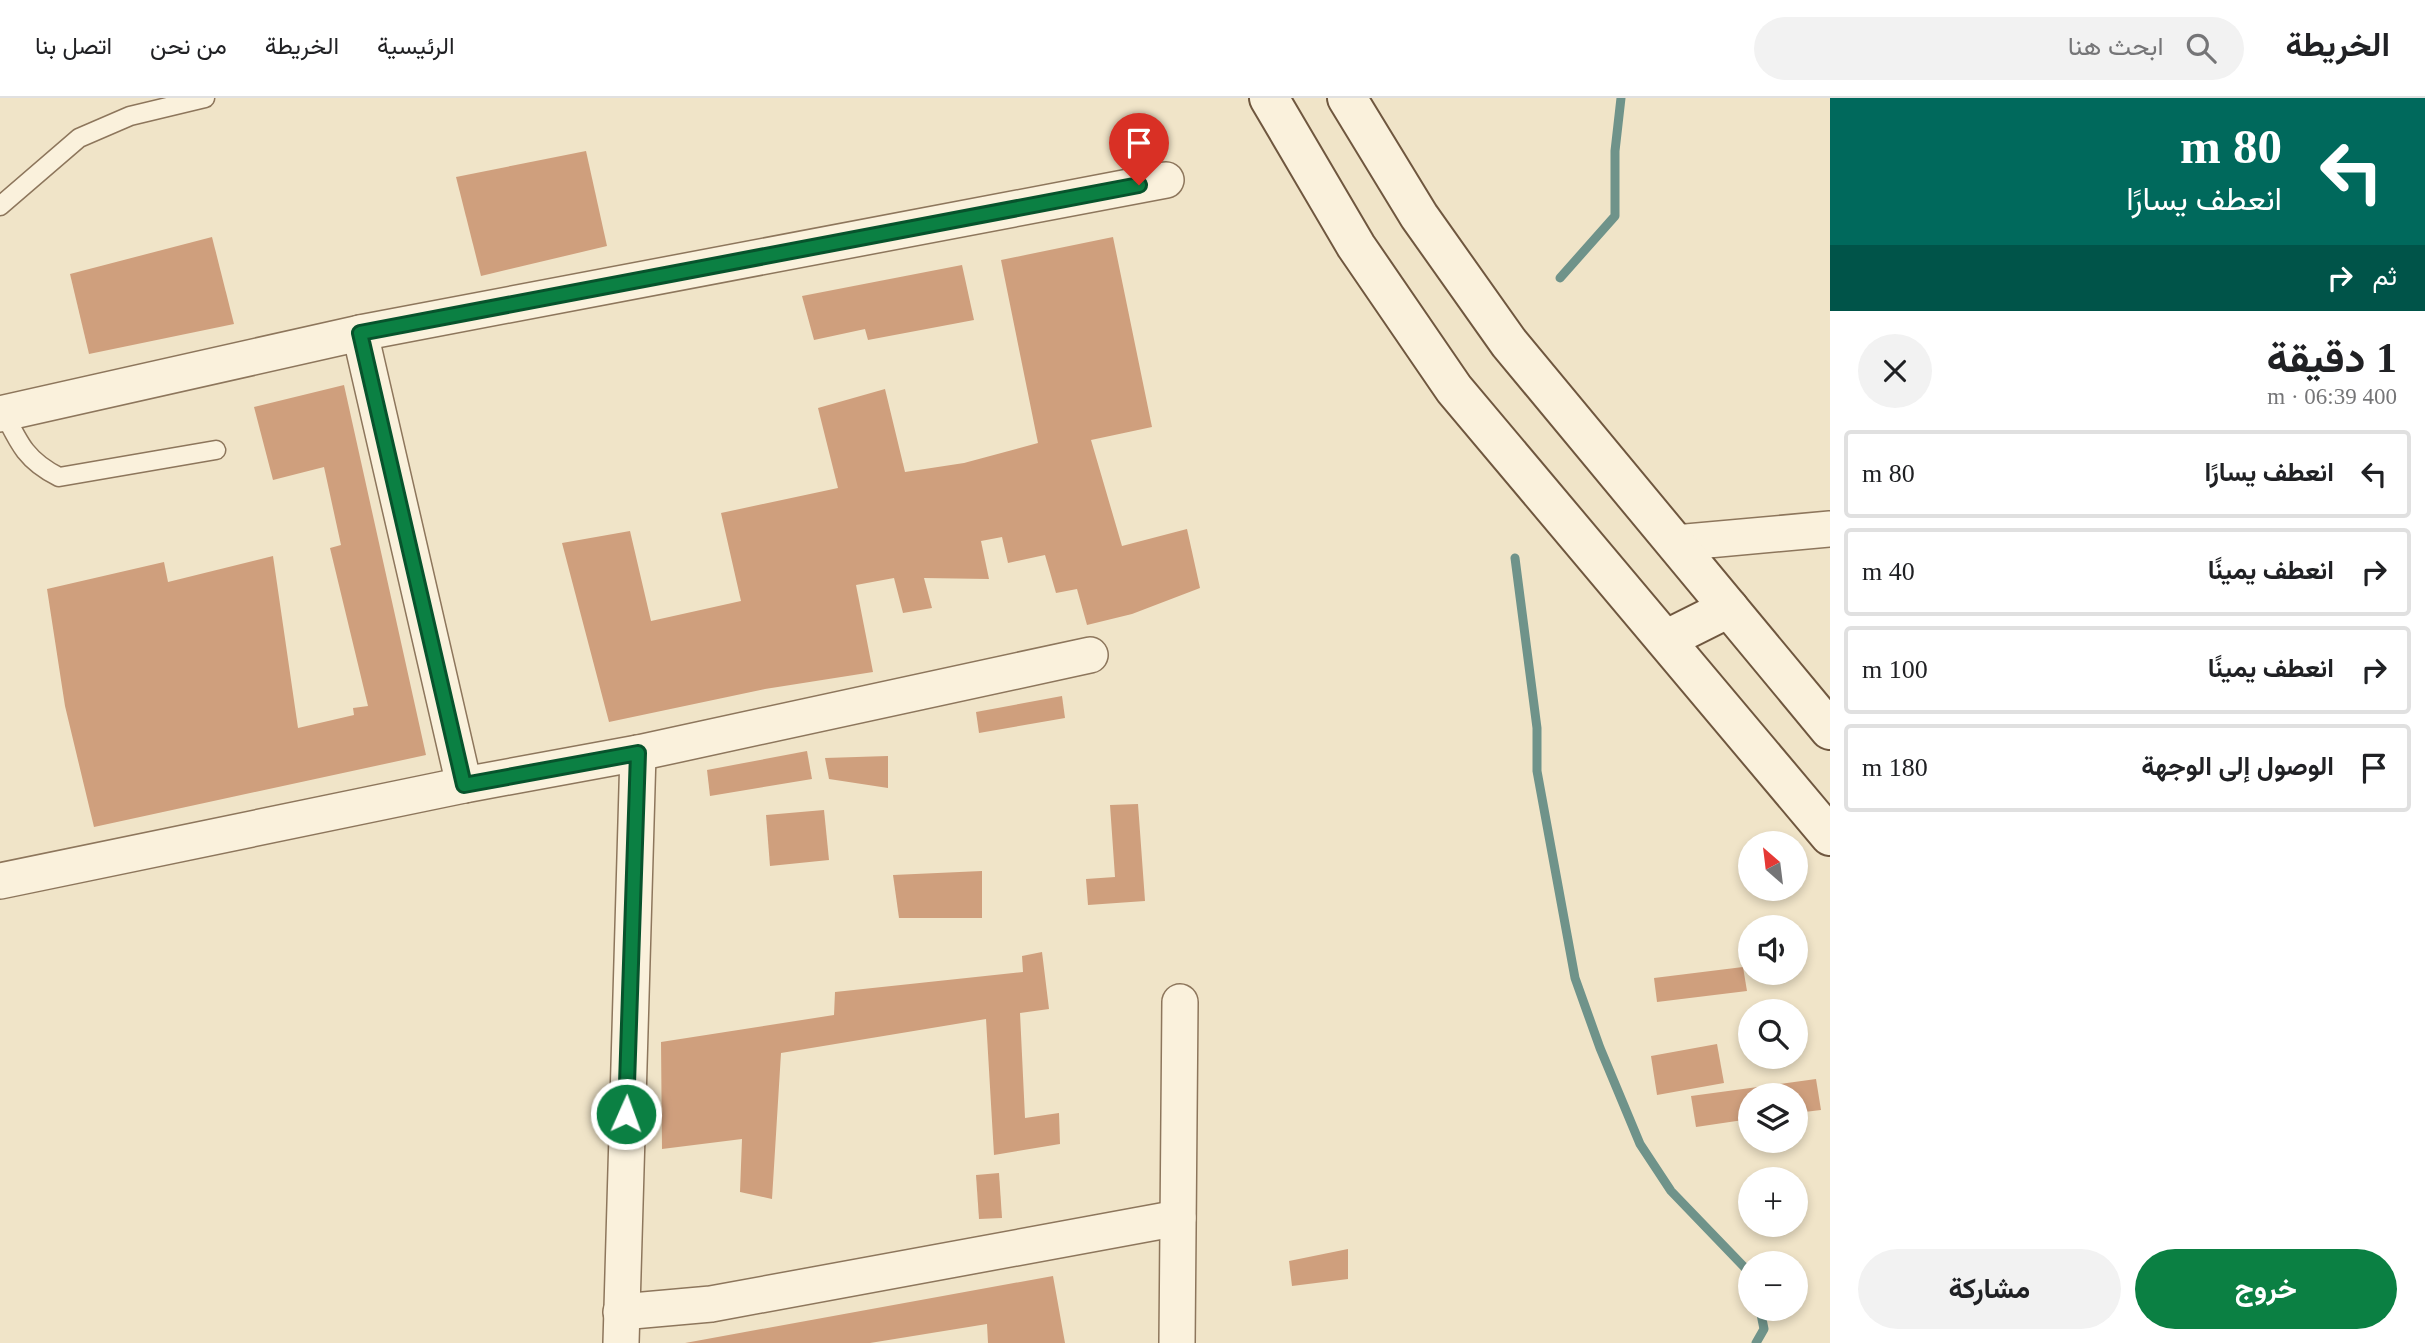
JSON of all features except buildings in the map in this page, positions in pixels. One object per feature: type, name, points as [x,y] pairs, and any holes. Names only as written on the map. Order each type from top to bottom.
[{"type":"street","points":[[1269,98],[1356,246],[1454,389],[1830,836]]},
{"type":"street","points":[[1347,98],[1419,216],[1509,343],[1830,730]]},
{"type":"street","points":[[2,414],[360,333],[1166,180]]},
{"type":"street","points":[[360,333],[464,785]]},
{"type":"street","points":[[1675,543],[1830,529]]},
{"type":"street","points":[[1667,639],[1730,608]]},
{"type":"street","points":[[0,881],[464,785],[638,753],[1090,655]]},
{"type":"street","points":[[638,753],[621,1327],[711,1304],[1178,1218]]},
{"type":"street","points":[[1177,1343],[1180,1002]]},
{"type":"lane","points":[[0,206],[79,138],[130,116],[205,98]]},
{"type":"lane","points":[[2,414],[36,466],[58,477],[216,450]]},
{"type":"waterway","points":[[1560,278],[1615,216],[1615,151],[1621,98]]},
{"type":"waterway","points":[[1515,558],[1537,728],[1537,771],[1575,978],[1600,1048],[1640,1144],[1671,1191],[1738,1261]]},
{"type":"waterway","points":[[1756,1343],[1764,1329],[1762,1321]]},
{"type":"route","points":[[626,1114],[638,753],[464,785],[360,333],[1139,185]]}]
